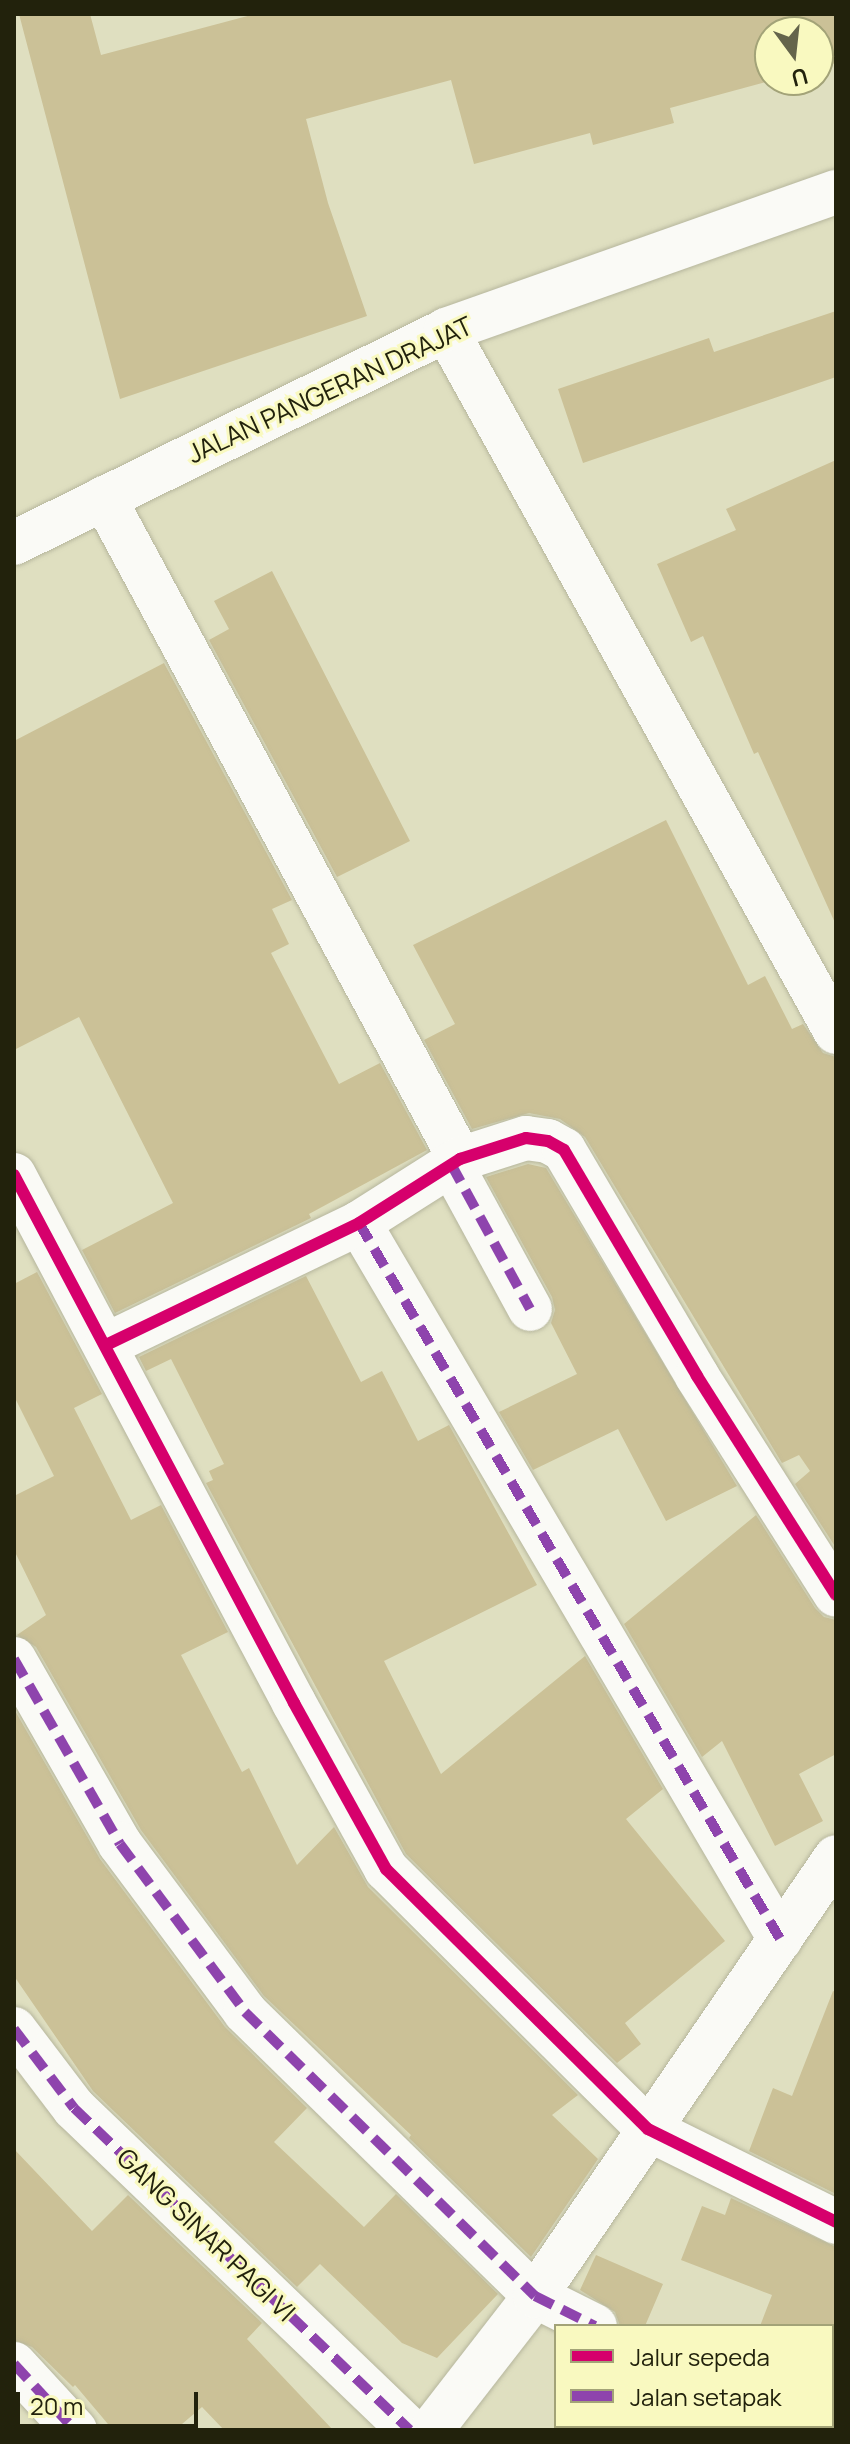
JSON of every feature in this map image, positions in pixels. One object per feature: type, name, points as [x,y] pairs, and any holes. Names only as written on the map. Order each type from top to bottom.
[{"type":"street","name":"JALAN PANGERAN DRAJAT","points":[[14,543],[446,330],[836,192]]},
{"type":"street","points":[[446,330],[836,1032]]},
{"type":"street","points":[[104,498],[456,1162],[530,1309]]},
{"type":"street","points":[[106,1345],[359,1223],[456,1162],[526,1138],[548,1141],[564,1150],[697,1376],[836,1595]]},
{"type":"street","points":[[14,1175],[294,1703],[386,1869],[648,2129],[836,2222]]},
{"type":"street","points":[[359,1223],[780,1939]]},
{"type":"street","points":[[14,1659],[120,1844],[245,2012],[535,2296],[591,2324]]},
{"type":"street","points":[[431,2430],[535,2296],[836,1857]]},
{"type":"street","name":"GANG SINAR PAGI VI","points":[[14,2029],[74,2108],[410,2430]]},
{"type":"street","points":[[14,2364],[75,2430]]},
{"type":"building","points":[[19,14],[90,14],[101,55],[255,14],[836,14],[836,63],[834,16],[754,16],[754,85],[670,108],[674,123],[593,145],[590,133],[474,164],[451,80],[306,119],[328,203],[367,316],[120,399]]},
{"type":"building","points":[[836,311],[836,377],[583,463],[558,389],[709,338],[714,352]]},
{"type":"building","points":[[836,460],[836,925],[758,752],[754,754],[703,636],[691,642],[657,564],[736,530],[726,509]]},
{"type":"building","points":[[272,571],[410,841],[337,877],[209,640],[229,629],[214,601]]},
{"type":"building","points":[[164,663],[292,900],[272,909],[289,944],[271,953],[339,1084],[380,1063],[427,1150],[309,1214],[311,1218],[115,1313],[82,1250],[173,1203],[79,1017],[14,1050],[14,741]]},
{"type":"building","points":[[666,820],[748,985],[765,976],[792,1029],[803,1024],[823,1053],[836,1057],[836,1548],[795,1484],[810,1471],[799,1455],[782,1463],[585,1137],[560,1119],[529,1113],[472,1129],[424,1040],[455,1024],[413,945]]},
{"type":"building","points":[[528,1164],[546,1168],[737,1486],[666,1521],[618,1429],[533,1470],[499,1412],[577,1374],[551,1323],[555,1310],[552,1297],[486,1177]]},
{"type":"building","points":[[37,1272],[102,1394],[74,1408],[131,1520],[161,1505],[228,1632],[181,1655],[242,1772],[249,1768],[297,1865],[334,1827],[368,1887],[578,2095],[552,2115],[598,2159],[531,2257],[409,2138],[411,2135],[264,1996],[141,1830],[36,1647],[17,1635],[46,1615],[14,1550],[14,1496],[54,1476],[14,1396],[14,1284]]},
{"type":"building","points":[[306,1276],[361,1382],[382,1371],[418,1441],[449,1425],[537,1585],[384,1661],[441,1774],[585,1656],[663,1789],[626,1819],[725,1941],[625,2023],[641,2044],[617,2063],[406,1854],[206,1483],[213,1480],[209,1471],[224,1464],[171,1359],[146,1371],[139,1357]]},
{"type":"building","points":[[756,1515],[815,1608],[824,1617],[836,1620],[836,1754],[799,1774],[823,1821],[775,1846],[722,1741],[702,1757],[624,1624]]},
{"type":"building","points":[[14,1709],[100,1859],[225,2027],[307,2108],[274,2142],[364,2227],[396,2194],[498,2294],[437,2358],[402,2343],[320,2264],[297,2287],[93,2091],[14,1976]]},
{"type":"building","points":[[833,1991],[836,1992],[836,2194],[749,2151],[773,2088],[792,2096]]},
{"type":"building","points":[[14,2149],[92,2231],[128,2195],[262,2323],[247,2339],[333,2430],[224,2430],[202,2407],[175,2430],[113,2430],[75,2385],[73,2387],[32,2347],[14,2340]]},
{"type":"building","points":[[731,2198],[836,2247],[836,2340],[834,2324],[761,2324],[772,2295],[681,2260],[702,2206],[725,2215]]},
{"type":"building","points":[[596,2255],[663,2284],[646,2324],[619,2324],[615,2312],[580,2290]]},
{"type":"marked path","points":[[451,1164],[530,1309]]},
{"type":"marked path","points":[[359,1223],[780,1939]]},
{"type":"marked path","points":[[14,1659],[120,1844],[245,2012],[535,2296],[591,2324]]},
{"type":"marked path","points":[[14,2029],[74,2108],[410,2430]]},
{"type":"marked path","points":[[14,2364],[75,2430]]},
{"type":"marked path","points":[[822,2428],[827,2430]]},
{"type":"cycle path","points":[[106,1345],[359,1223],[460,1159],[526,1138],[548,1141],[564,1150],[697,1376],[836,1595]]},
{"type":"cycle path","points":[[14,1175],[294,1703],[386,1869],[648,2129],[836,2222]]}]
